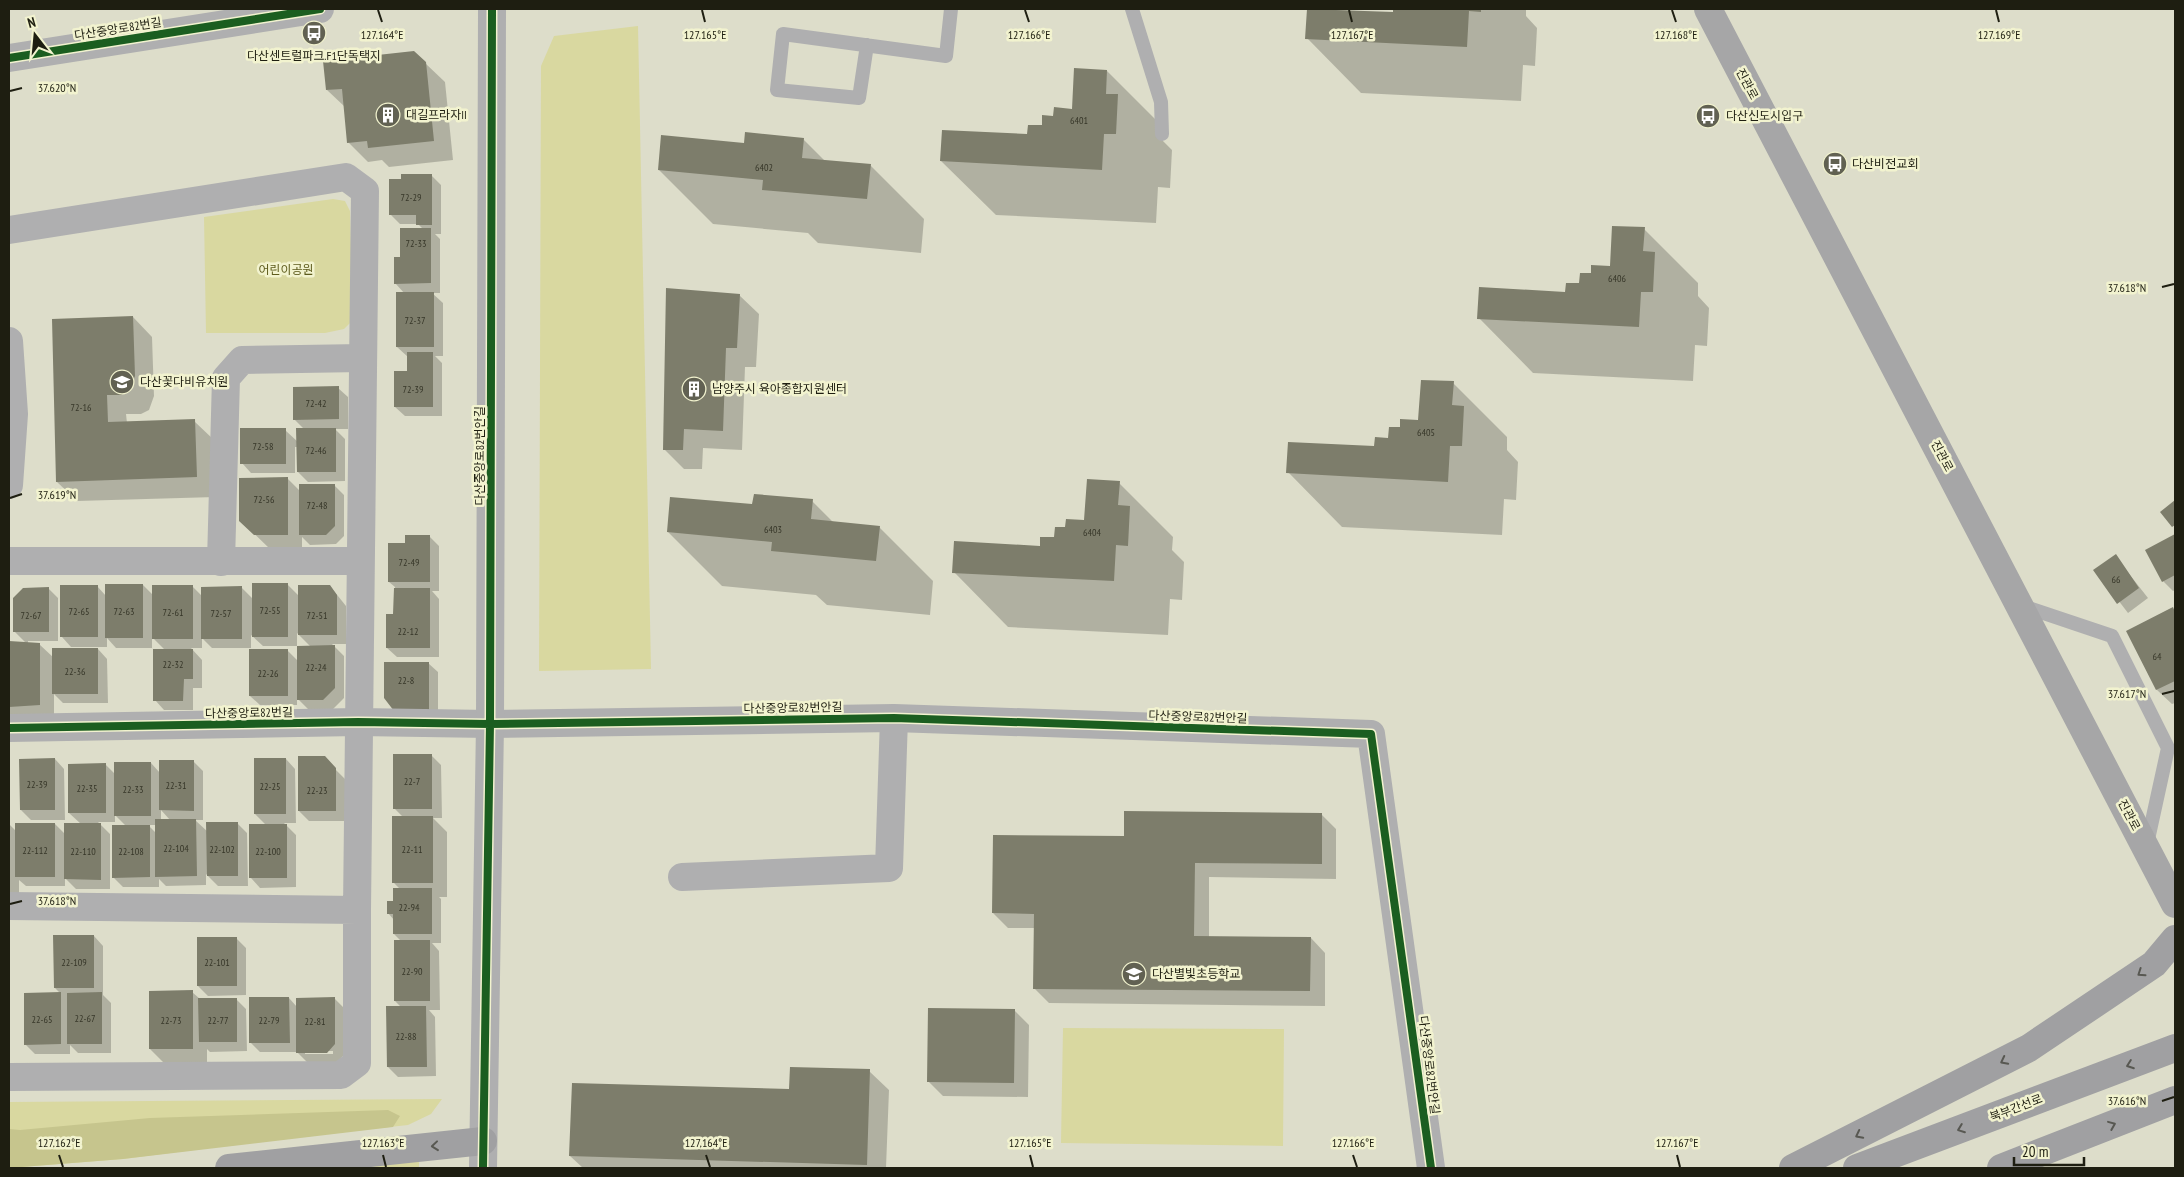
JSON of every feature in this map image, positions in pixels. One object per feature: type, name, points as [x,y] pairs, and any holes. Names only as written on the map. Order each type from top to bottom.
[{"type":"highway","points":[[1793,1168],[2029,1048],[2154,964],[2175,939]]},
{"type":"highway","name":"북부간선로","points":[[1856,1168],[2175,1048]]},
{"type":"highway","points":[[2001,1168],[2175,1100]]},
{"type":"highway","points":[[230,1168],[483,1141]]},
{"type":"main road","name":"진관로","points":[[1708,9],[2175,904]]},
{"type":"street","name":"다산중앙로82번길","points":[[9,58],[320,9]]},
{"type":"street","name":"다산중앙로82번안길","points":[[492,9],[490,724],[894,718],[1371,734],[1431,1168]]},
{"type":"street","points":[[9,230],[346,177],[364,191],[359,561],[357,1063],[341,1075],[9,1077]]},
{"type":"street","points":[[9,341],[14,414],[9,485]]},
{"type":"street","points":[[221,562],[226,378],[242,360],[362,358]]},
{"type":"street","points":[[9,561],[359,561]]},
{"type":"street","points":[[682,877],[889,868],[894,718]]},
{"type":"street","name":"다산중앙로82번길","points":[[9,728],[358,722],[490,724]]},
{"type":"street","points":[[483,1168],[490,724]]},
{"type":"street","points":[[9,906],[357,910]]},
{"type":"lane","points":[[867,45],[859,98],[777,90],[783,34],[867,45],[946,56],[951,9]]},
{"type":"lane","points":[[1132,9],[1161,102],[1162,134]]},
{"type":"lane","points":[[2019,604],[2112,636],[2168,748],[2146,848]]},
{"type":"green space","points":[[638,26],[651,669],[539,671],[541,66],[554,36]]},
{"type":"green space","name":"어린이공원","points":[[333,199],[345,201],[350,211],[353,320],[344,329],[325,333],[206,333],[204,217]]},
{"type":"green space","points":[[1063,1028],[1284,1029],[1283,1146],[1061,1143]]},
{"type":"green space","points":[[442,1099],[431,1114],[408,1125],[123,1159],[9,1168],[9,1102]]},
{"type":"green space","points":[[419,1161],[419,1168],[361,1168]]},
{"type":"shaded area","points":[[388,1110],[400,1116],[393,1127],[123,1159],[9,1168],[9,1129],[20,1130],[150,1118]]},
{"type":"building","points":[[1307,9],[1393,12],[1393,9],[1481,9],[1481,12],[1469,11],[1467,47],[1305,39]]},
{"type":"building","name":"대길프라자II","points":[[414,51],[426,62],[434,141],[368,148],[367,141],[347,143],[342,89],[326,90],[323,61]]},
{"type":"building","points":[[1074,68],[1107,70],[1106,94],[1118,94],[1116,134],[1104,134],[1102,170],[940,161],[942,130],[1027,134],[1028,125],[1042,125],[1042,115],[1053,116],[1054,107],[1072,109]]},
{"type":"building","points":[[745,132],[804,138],[802,158],[871,164],[867,199],[762,190],[763,180],[658,170],[661,135],[744,143]]},
{"type":"building","points":[[401,174],[432,174],[432,225],[416,225],[416,215],[389,215],[389,179],[401,179]]},
{"type":"building","points":[[1612,226],[1645,227],[1643,251],[1655,252],[1653,292],[1641,292],[1639,327],[1477,319],[1479,287],[1565,292],[1566,283],[1579,283],[1580,273],[1591,273],[1591,265],[1610,266]]},
{"type":"building","points":[[400,228],[431,228],[431,283],[394,284],[394,257],[400,257]]},
{"type":"building","name":"남양주시 육아종합지원센터","points":[[666,288],[740,294],[737,348],[726,348],[723,431],[684,429],[683,450],[663,450]]},
{"type":"building","points":[[396,292],[434,292],[434,347],[396,347]]},
{"type":"building","name":"다산꽃다비유치원","points":[[133,316],[135,376],[129,390],[121,395],[107,395],[108,422],[195,419],[197,477],[56,482],[52,319]]},
{"type":"building","points":[[407,352],[433,352],[433,407],[394,407],[394,371],[407,371]]},
{"type":"building","points":[[1421,380],[1454,381],[1452,405],[1464,406],[1462,446],[1450,446],[1448,482],[1286,473],[1288,442],[1374,446],[1375,437],[1388,438],[1389,427],[1400,427],[1400,419],[1418,420]]},
{"type":"building","points":[[339,386],[339,419],[293,420],[293,387]]},
{"type":"building","points":[[240,428],[286,428],[286,464],[240,464]]},
{"type":"building","points":[[296,428],[336,428],[336,472],[297,472]]},
{"type":"building","points":[[288,477],[288,535],[254,535],[239,521],[239,478]]},
{"type":"building","points":[[1087,479],[1120,481],[1118,505],[1130,506],[1128,546],[1116,545],[1114,581],[952,573],[954,541],[1040,546],[1040,537],[1054,537],[1055,527],[1065,527],[1066,519],[1084,520]]},
{"type":"building","points":[[299,484],[335,484],[335,526],[326,535],[299,535]]},
{"type":"building","points":[[754,494],[813,499],[811,519],[880,526],[876,561],[771,551],[772,542],[667,532],[670,497],[752,504]]},
{"type":"building","points":[[2175,500],[2175,525],[2172,527],[2160,512]]},
{"type":"building","points":[[2175,534],[2175,575],[2162,582],[2145,550]]},
{"type":"building","points":[[405,535],[430,535],[430,582],[388,582],[388,543],[405,543]]},
{"type":"building","points":[[2116,554],[2139,588],[2117,604],[2093,570]]},
{"type":"building","points":[[252,583],[288,583],[288,637],[252,637]]},
{"type":"building","points":[[105,584],[143,584],[143,638],[105,638]]},
{"type":"building","points":[[60,585],[98,585],[98,637],[60,637]]},
{"type":"building","points":[[152,585],[193,585],[193,639],[152,639]]},
{"type":"building","points":[[298,585],[330,585],[337,595],[337,635],[298,635]]},
{"type":"building","points":[[242,586],[242,639],[201,639],[201,587]]},
{"type":"building","points":[[49,587],[49,632],[13,632],[13,598],[23,588]]},
{"type":"building","points":[[394,588],[430,588],[430,648],[386,648],[386,614],[393,614]]},
{"type":"building","points":[[2173,607],[2175,612],[2175,681],[2156,690],[2126,631]]},
{"type":"building","points":[[9,641],[40,643],[40,705],[9,707]]},
{"type":"building","points":[[335,645],[335,688],[323,700],[297,700],[297,646]]},
{"type":"building","points":[[52,648],[98,648],[98,694],[52,694]]},
{"type":"building","points":[[153,649],[193,649],[193,679],[184,679],[183,701],[153,701]]},
{"type":"building","points":[[249,649],[288,649],[288,696],[249,696]]},
{"type":"building","points":[[384,662],[429,662],[429,710],[394,711],[384,698]]},
{"type":"building","points":[[393,754],[432,754],[432,809],[393,809]]},
{"type":"building","points":[[298,756],[325,756],[336,768],[336,811],[298,811]]},
{"type":"building","points":[[55,758],[55,810],[20,810],[19,759]]},
{"type":"building","points":[[254,758],[286,758],[286,814],[254,814]]},
{"type":"building","points":[[159,760],[194,760],[194,811],[159,810]]},
{"type":"building","points":[[114,762],[151,762],[151,816],[114,816]]},
{"type":"building","points":[[106,763],[106,813],[68,813],[68,764]]},
{"type":"building","points":[[1124,811],[1322,813],[1322,864],[1195,863],[1194,936],[1311,937],[1310,991],[1033,989],[1034,914],[992,913],[993,835],[1124,836]]},
{"type":"building","points":[[392,816],[433,816],[433,883],[392,883]]},
{"type":"building","points":[[155,819],[196,819],[197,876],[155,877]]},
{"type":"building","points":[[206,822],[238,822],[238,876],[207,876]]},
{"type":"building","points":[[15,823],[55,823],[55,877],[15,877]]},
{"type":"building","points":[[64,823],[101,823],[101,880],[64,879]]},
{"type":"building","points":[[249,824],[287,824],[287,878],[249,878]]},
{"type":"building","points":[[112,825],[150,825],[150,877],[112,878]]},
{"type":"building","points":[[393,888],[432,888],[432,934],[393,934],[393,914],[387,914],[387,901],[393,901]]},
{"type":"building","points":[[53,935],[94,935],[94,988],[54,988]]},
{"type":"building","points":[[197,937],[237,937],[237,986],[197,986]]},
{"type":"building","points":[[394,940],[430,940],[430,1001],[394,1001]]},
{"type":"building","points":[[193,990],[193,1049],[149,1049],[149,991]]},
{"type":"building","points":[[61,992],[61,1044],[24,1045],[24,993]]},
{"type":"building","points":[[102,992],[102,1044],[67,1044],[67,993]]},
{"type":"building","points":[[249,997],[289,997],[290,1043],[249,1043]]},
{"type":"building","points":[[335,997],[335,1044],[327,1053],[296,1053],[296,998]]},
{"type":"building","points":[[198,998],[237,998],[237,1042],[199,1042]]},
{"type":"building","points":[[386,1006],[426,1006],[427,1067],[387,1067]]},
{"type":"building","points":[[928,1008],[1015,1009],[1014,1083],[927,1082]]},
{"type":"building","points":[[790,1067],[870,1069],[867,1165],[569,1156],[572,1083],[789,1089]]},
{"type":"cycle path","points":[[9,58],[320,9]]},
{"type":"cycle path","points":[[483,1168],[490,724],[492,9]]},
{"type":"cycle path","points":[[9,728],[358,722],[490,724],[894,718],[1371,734],[1431,1168]]},
{"type":"place","name":"다산센트럴파크.F1단독택지","points":[[314,33]]},
{"type":"place","name":"대길프라자II","points":[[388,115]]},
{"type":"place","name":"다산신도시입구","points":[[1708,116]]},
{"type":"place","name":"다산비전교회","points":[[1835,164]]},
{"type":"place","name":"다산꽃다비유치원","points":[[122,382]]},
{"type":"place","name":"남양주시 육아종합지원센터","points":[[694,389]]},
{"type":"place","name":"다산별빛초등학교","points":[[1134,974]]}]
